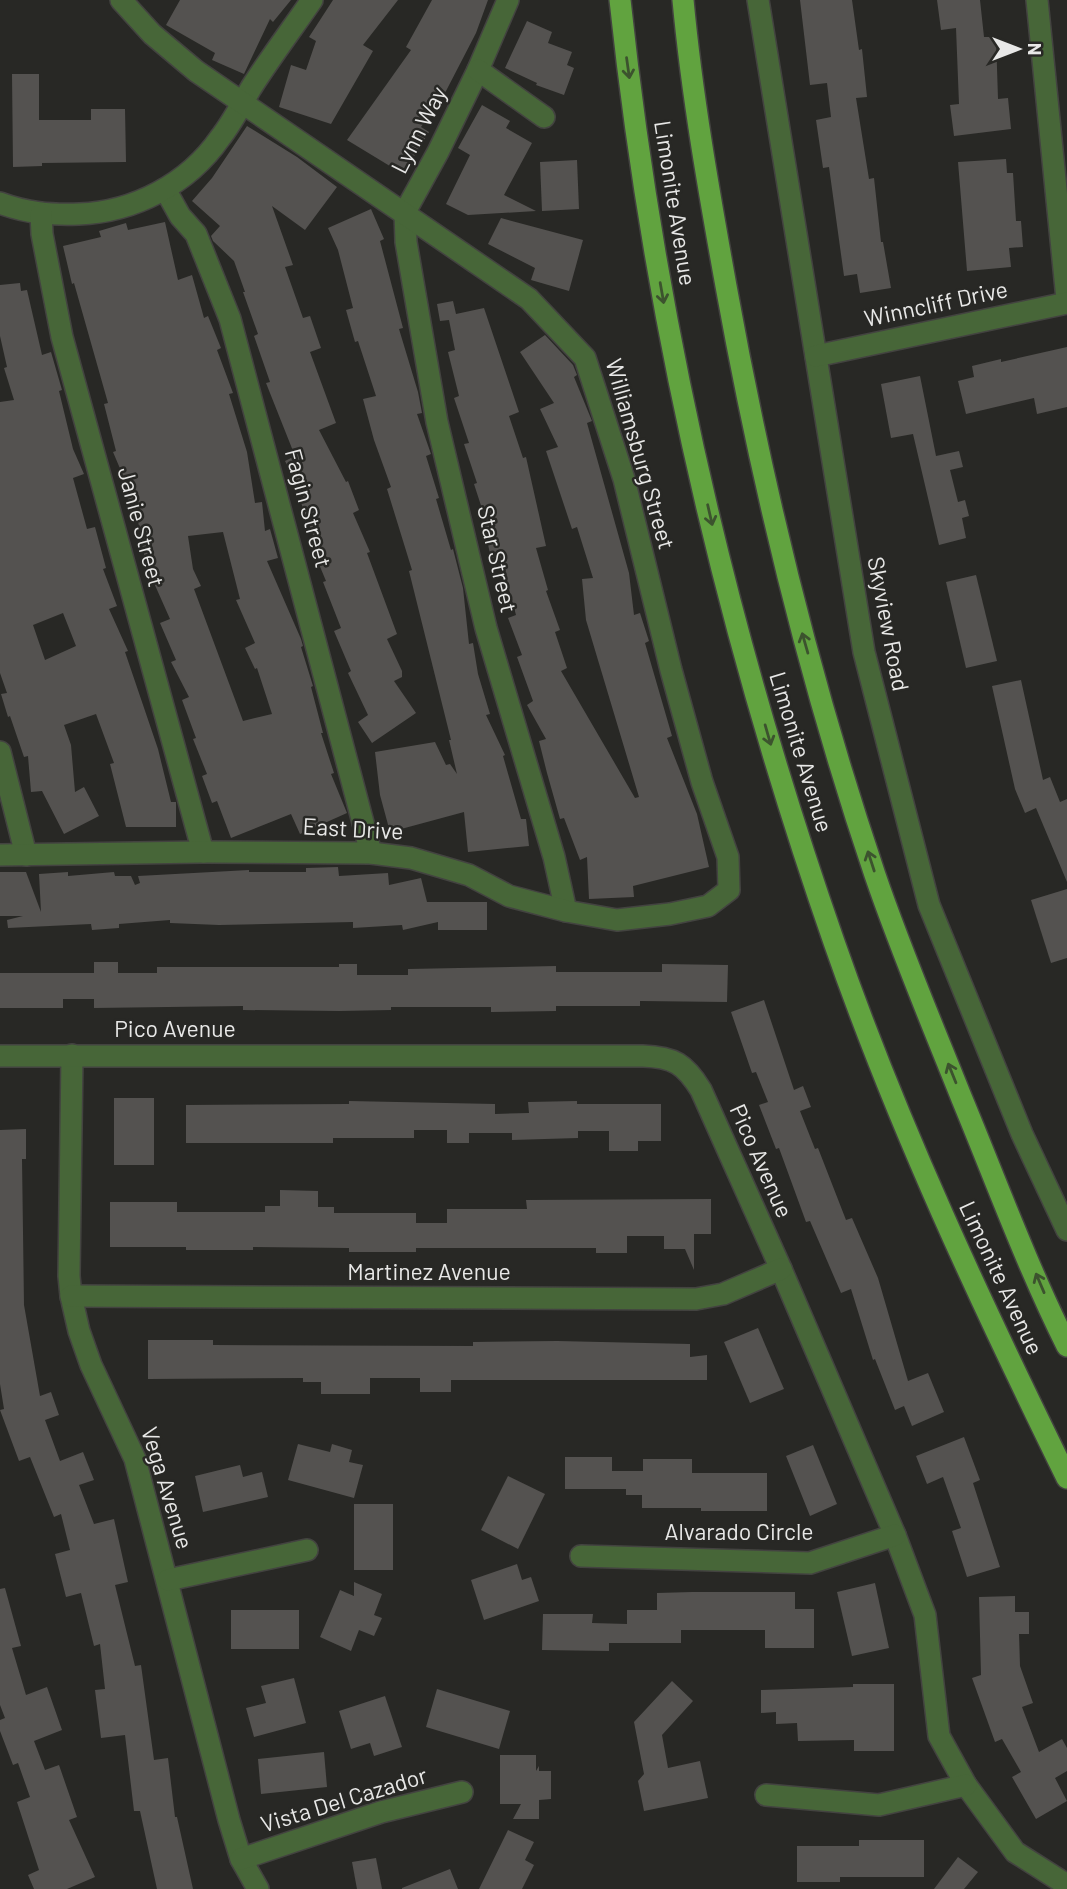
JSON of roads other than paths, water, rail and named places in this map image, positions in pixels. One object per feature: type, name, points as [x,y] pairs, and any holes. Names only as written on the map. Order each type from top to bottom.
[{"type":"main road","name":"Limonite Avenue","points":[[621,0],[648,210],[671,344],[712,527],[773,753],[835,945],[890,1089],[961,1257],[1067,1478]]},
{"type":"main road","name":"Limonite Avenue","points":[[683,0],[707,184],[738,350],[803,639],[875,874],[909,966],[999,1190],[1067,1346]]},
{"type":"street","name":"Williamsburg Street","points":[[121,0],[174,54],[529,299],[585,358],[624,479],[702,782],[728,857],[729,890]]},
{"type":"street","points":[[0,203],[21,211],[41,214],[85,214],[123,208],[164,189],[203,159],[220,138],[312,0]]},
{"type":"street","name":"Lynn Way","points":[[405,212],[478,71],[509,0]]},
{"type":"street","name":"Skyview Road","points":[[758,0],[864,652],[929,905],[1022,1134],[1067,1230]]},
{"type":"street","points":[[1037,0],[1067,301]]},
{"type":"street","points":[[478,71],[544,117]]},
{"type":"street","name":"Fagin Street","points":[[164,189],[180,216],[196,234],[230,319],[370,853]]},
{"type":"street","name":"Star Street","points":[[405,212],[406,242],[437,422],[486,628],[554,857],[566,911]]},
{"type":"street","name":"Janie Street","points":[[41,214],[42,234],[62,337],[203,852]]},
{"type":"street","name":"Winncliff Drive","points":[[816,356],[1067,301]]},
{"type":"street","points":[[0,752],[26,855]]},
{"type":"street","name":"East Drive","points":[[0,855],[370,853],[411,858],[469,875],[509,896],[566,911],[617,920],[670,915],[708,906],[729,890]]},
{"type":"street","name":"Vega Avenue","points":[[72,1055],[71,1296],[91,1365],[135,1458],[218,1782],[242,1859],[258,1889]]},
{"type":"street","name":"Pico Avenue","points":[[0,1056],[643,1056],[671,1059],[682,1065],[701,1090],[895,1535],[925,1615],[939,1736],[966,1785],[1014,1852],[1067,1885]]},
{"type":"street","name":"Martinez Avenue","points":[[71,1296],[696,1299],[723,1294],[781,1269]]},
{"type":"street","name":"Alvarado Circle","points":[[581,1556],[810,1563],[895,1535]]},
{"type":"street","points":[[168,1580],[306,1549]]},
{"type":"street","points":[[766,1795],[879,1805],[966,1785]]},
{"type":"street","name":"Vista Del Cazador","points":[[242,1859],[381,1812],[462,1793]]}]
